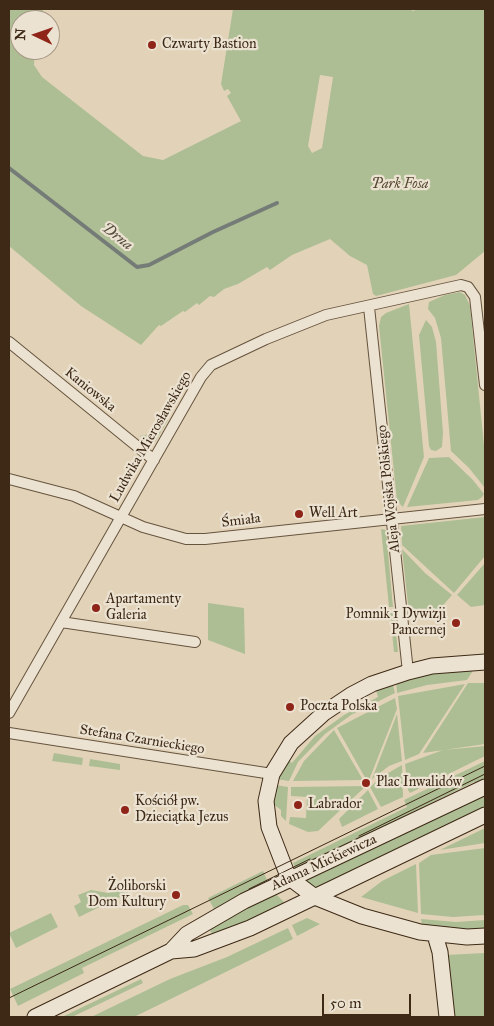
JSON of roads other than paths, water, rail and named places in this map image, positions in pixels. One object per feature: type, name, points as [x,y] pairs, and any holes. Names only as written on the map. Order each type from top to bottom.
[{"type":"main road","points":[[485,662],[446,664],[408,672],[372,684],[324,713],[291,743],[272,774],[266,801],[269,827],[277,854],[291,879],[315,897],[362,916],[434,934],[467,937],[485,936]]},
{"type":"main road","name":"Adama Mickiewicza","points":[[35,1017],[171,951],[187,934],[203,924],[291,879],[485,787]]},
{"type":"main road","name":"Adama Mickiewicza","points":[[171,951],[194,949],[234,934],[485,815]]},
{"type":"main road","points":[[434,934],[440,952],[447,1017]]},
{"type":"street","name":"Ludwika Mierosławskiego","points":[[9,713],[201,378],[211,365],[266,339],[326,315],[369,307],[456,285],[465,285],[472,291],[477,308],[485,385]]},
{"type":"street","name":"Aleja Wojska Polskiego","points":[[369,307],[408,672]]},
{"type":"street","name":"Kaniowska","points":[[9,342],[154,460]]},
{"type":"street","name":"Śmiała","points":[[9,479],[74,496],[121,518],[162,534],[196,539],[485,509]]},
{"type":"street","points":[[61,622],[195,642]]},
{"type":"street","name":"Stefana Czarnieckiego","points":[[9,733],[272,774]]},
{"type":"waterway","name":"Drna","points":[[9,168],[137,267],[149,265],[213,232],[277,203]]},
{"type":"tram line","points":[[9,998],[485,766]]},
{"type":"tram line","points":[[359,836],[485,774]]},
{"type":"tram line","points":[[249,889],[310,859]]},
{"type":"place","name":"Czwarty Bastion","points":[[152,45]]},
{"type":"place","name":"Well Art","points":[[299,514]]},
{"type":"place","name":"Apartamenty Galeria","points":[[96,608]]},
{"type":"place","name":"Pomnik 1 Dywizji Pancernej","points":[[456,623]]},
{"type":"place","name":"Poczta Polska","points":[[290,707]]},
{"type":"place","name":"Plac Inwalidów","points":[[366,783]]},
{"type":"place","name":"Labrador","points":[[298,805]]},
{"type":"place","name":"Kościół pw. Dzieciątka Jezus","points":[[125,810]]},
{"type":"place","name":"Żoliborski Dom Kultury","points":[[176,895]]},
{"type":"park label","name":"Park Fosa","points":[[400,185]]}]
